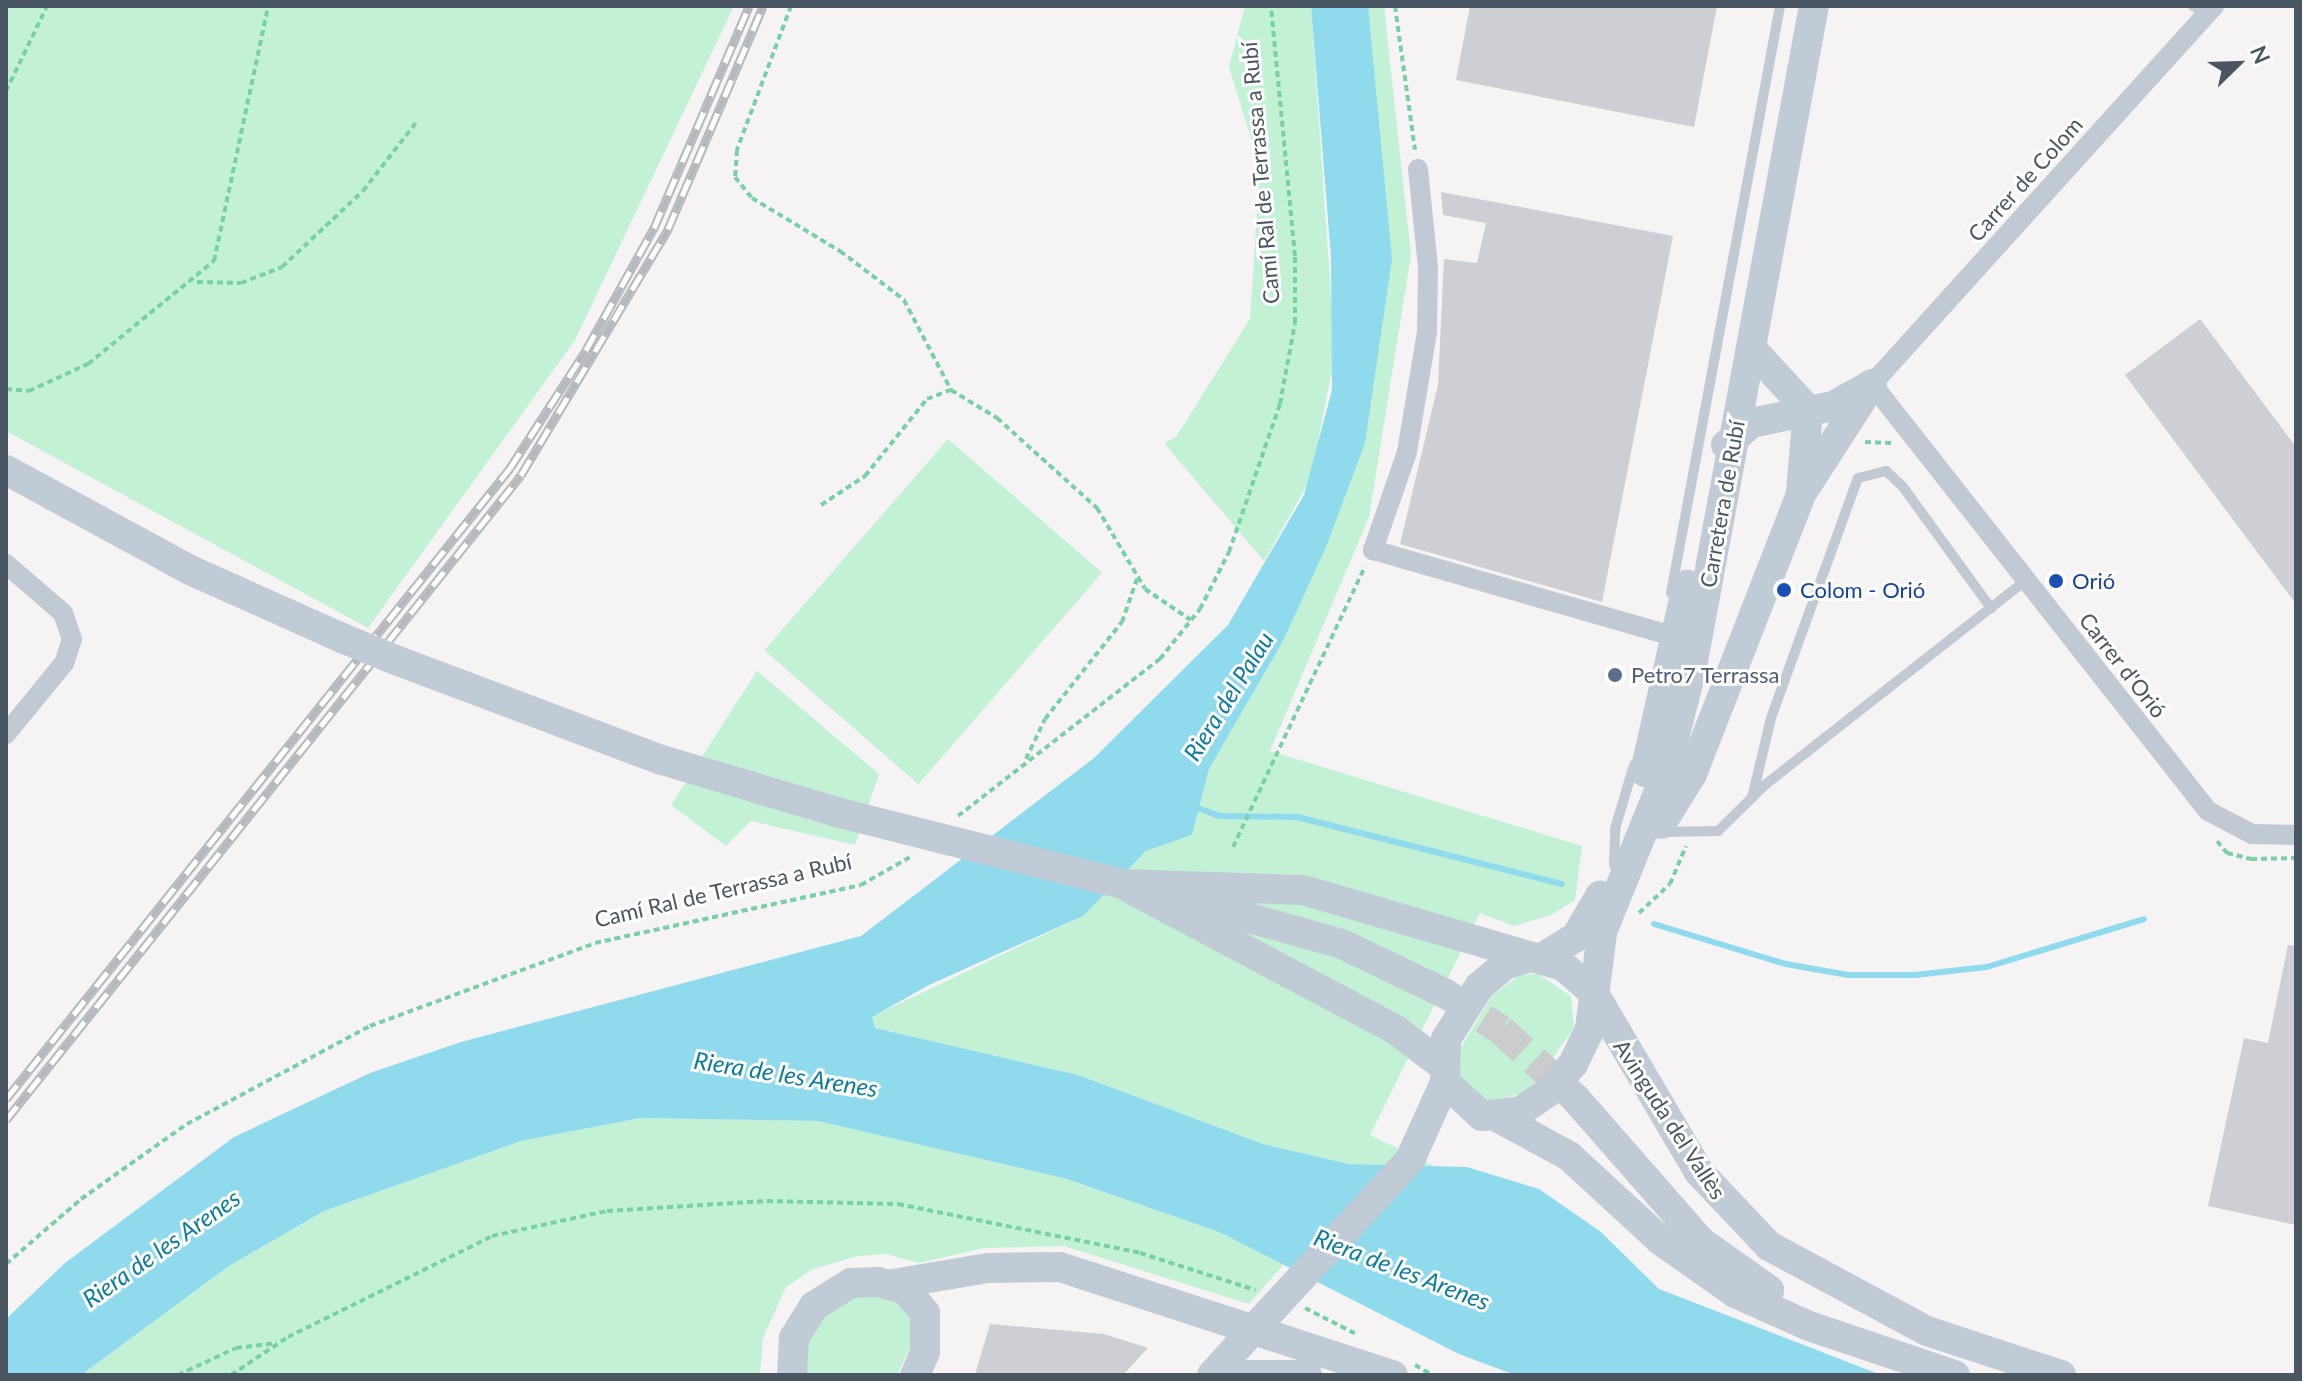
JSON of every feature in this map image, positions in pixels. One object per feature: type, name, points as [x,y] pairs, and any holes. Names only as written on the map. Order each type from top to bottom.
[{"type":"main road","name":"Carretera de Rubí","points":[[1588,991],[1651,750],[1670,636],[1693,554],[1795,6]]},
{"type":"main road","name":"Carretera de Rubí","points":[[1534,958],[1586,925],[1621,868],[1676,737],[1814,6]]},
{"type":"main road","points":[[1751,348],[1808,410],[1801,494]]},
{"type":"main road","points":[[1693,554],[1723,452],[1734,434],[1751,423],[1850,400],[1872,384]]},
{"type":"main road","points":[[1621,868],[1657,832],[1692,774],[1801,494],[1872,384]]},
{"type":"main road","points":[[6,470],[190,570],[342,638],[662,760],[836,812],[1221,908],[1342,944],[1446,994]]},
{"type":"main road","points":[[1122,884],[1221,908],[1334,896],[1534,958],[1588,991],[1590,1029],[1560,1080],[1521,1111],[1489,1116],[1449,1131],[1410,1160],[1212,1375]]},
{"type":"main road","points":[[1221,908],[1396,1030],[1489,1116],[1569,1156],[1660,1240],[1735,1293],[1809,1326],[1955,1375]]},
{"type":"main road","points":[[1410,1160],[1444,1074],[1453,1022],[1479,987],[1505,965],[1534,958]]},
{"type":"main road","name":"Avinguda del Vallès","points":[[1588,991],[1681,1145],[1744,1226],[1808,1272],[1927,1331],[2061,1375]]},
{"type":"main road","points":[[1575,1098],[1689,1230],[1745,1276],[1927,1364]]},
{"type":"main road","points":[[1601,1126],[1751,1261],[1853,1312],[1927,1331]]},
{"type":"main road","points":[[792,1375],[794,1338],[814,1306],[851,1283],[893,1284],[1011,1265],[1078,1271],[1401,1369]]},
{"type":"main road","points":[[915,1375],[928,1329],[946,1294],[973,1271]]},
{"type":"main road","points":[[893,1284],[919,1303],[928,1329]]},
{"type":"main road","points":[[1242,1375],[1307,1375]]},
{"type":"street","name":"Carrer de Colom","points":[[1872,384],[2205,8]]},
{"type":"street","points":[[1418,169],[1428,268],[1425,347],[1407,452],[1373,550],[1670,636]]},
{"type":"street","name":"Carrer d'Orió","points":[[1872,384],[2208,811],[2236,829],[2266,836],[2296,835]]},
{"type":"street","points":[[6,564],[63,613],[72,639],[64,663],[6,734]]},
{"type":"lane","points":[[1670,636],[1780,6]]},
{"type":"lane","points":[[1752,798],[1771,718],[1858,478],[1886,471],[1903,487],[1991,608]]},
{"type":"lane","points":[[1657,832],[1718,831],[1752,798],[2026,580]]},
{"type":"path","points":[[6,91],[47,6]]},
{"type":"path","points":[[6,389],[29,391],[61,379],[195,282],[218,246],[268,6]]},
{"type":"path","points":[[791,6],[734,159],[739,185],[904,300],[951,390],[997,418],[1097,508],[1137,579],[1191,620]]},
{"type":"path","name":"Camí Ral de Terrassa a Rubí","points":[[945,828],[1025,759],[1136,680],[1191,620],[1229,552],[1291,356],[1295,256],[1271,6]]},
{"type":"path","points":[[1395,6],[1418,169]]},
{"type":"path","points":[[195,282],[241,283],[282,267],[363,191],[418,120]]},
{"type":"path","points":[[821,505],[865,476],[927,399],[951,390]]},
{"type":"path","points":[[1233,847],[1257,789],[1373,550]]},
{"type":"path","points":[[1025,759],[1045,719],[1122,622],[1137,579]]},
{"type":"path","name":"Camí Ral de Terrassa a Rubí","points":[[6,1264],[81,1199],[187,1124],[370,1026],[595,943],[861,885],[921,848]]},
{"type":"path","points":[[231,1375],[279,1343],[492,1236],[607,1211],[767,1201],[898,1204],[1140,1253],[1262,1293]]},
{"type":"path","points":[[1292,1304],[1362,1337]]},
{"type":"path","points":[[178,1375],[236,1348],[279,1343]]},
{"type":"path","points":[[1401,1369],[1432,1375]]},
{"type":"green space","points":[[6,6],[734,6],[575,340],[368,628],[6,431]]},
{"type":"green space","points":[[1245,6],[1311,6],[1335,354],[1311,478],[1264,561],[1164,443],[1176,437],[1250,319],[1260,167],[1229,67]]},
{"type":"green space","points":[[1368,6],[1384,6],[1411,255],[1369,517],[1270,751],[1582,846],[1575,900],[1551,915],[1514,926],[1480,913],[1370,1135],[1438,1168],[1349,1164],[1263,1144],[1078,1075],[875,1028],[871,1017],[1083,916],[1146,851],[1192,835],[1209,769],[1282,643],[1365,443]]},
{"type":"green space","points":[[948,439],[1102,573],[918,784],[764,650]]},
{"type":"green space","points":[[757,671],[879,774],[855,845],[751,821],[726,846],[671,805]]},
{"type":"green space","points":[[1538,974],[1571,996],[1574,1028],[1537,1080],[1520,1094],[1489,1102],[1459,1077],[1460,1049],[1492,996],[1520,975]]},
{"type":"green space","points":[[640,1118],[818,1121],[1067,1179],[1219,1232],[1283,1265],[1249,1304],[1064,1246],[984,1248],[919,1263],[886,1254],[857,1256],[811,1270],[786,1287],[763,1338],[760,1375],[81,1375],[229,1266],[324,1211],[521,1141]]},
{"type":"green space","points":[[876,1295],[900,1303],[910,1316],[912,1343],[897,1375],[803,1375],[805,1346],[822,1318],[854,1297]]},
{"type":"water","points":[[1311,6],[1368,6],[1392,259],[1365,443],[1326,547],[1282,643],[1209,769],[1192,835],[1146,851],[1083,916],[929,985],[872,1017],[875,1028],[1078,1075],[1263,1144],[1349,1164],[1467,1167],[1539,1189],[1601,1232],[1659,1289],[1881,1375],[1515,1375],[1459,1354],[1219,1232],[1067,1179],[818,1121],[640,1118],[521,1141],[324,1211],[229,1266],[81,1375],[6,1375],[6,1319],[65,1263],[234,1137],[370,1073],[461,1042],[861,936],[1094,758],[1228,625],[1304,495],[1332,390],[1331,257]]},
{"type":"building","points":[[1470,6],[1717,6],[1694,127],[1456,80]]},
{"type":"building","points":[[1441,192],[1673,236],[1602,602],[1400,544],[1438,385],[1444,259],[1477,263],[1486,223],[1443,215]]},
{"type":"building","points":[[2200,319],[2296,447],[2296,604],[2125,375]]},
{"type":"building","points":[[2288,945],[2296,946],[2296,1225],[2208,1206],[2244,1038],[2268,1043]]},
{"type":"building","points":[[990,1324],[1104,1334],[1148,1348],[1123,1375],[975,1375]]},
{"type":"waterway","points":[[1192,806],[1219,816],[1297,817],[1562,884]]},
{"type":"waterway","points":[[1654,924],[1786,964],[1848,975],[1915,975],[1987,967],[2144,919]]},
{"type":"tunnel","points":[[1446,994],[1501,1030],[1575,1098]]},
{"type":"railway","points":[[6,1099],[510,468],[586,350],[654,228],[749,6]]},
{"type":"railway","points":[[6,1120],[521,475],[668,229],[763,6]]},
{"type":"place","name":"Orió","points":[[2056,581]]},
{"type":"place","name":"Colom - Orió","points":[[1784,590]]},
{"type":"place","name":"Petro7 Terrassa","points":[[1615,675]]},
{"type":"water label","name":"Riera del Palau","points":[[1228,696]]},
{"type":"water label","name":"Riera de les Arenes","points":[[786,1074]]},
{"type":"water label","name":"Riera de les Arenes","points":[[161,1248]]},
{"type":"water label","name":"Riera de les Arenes","points":[[1402,1269]]}]
